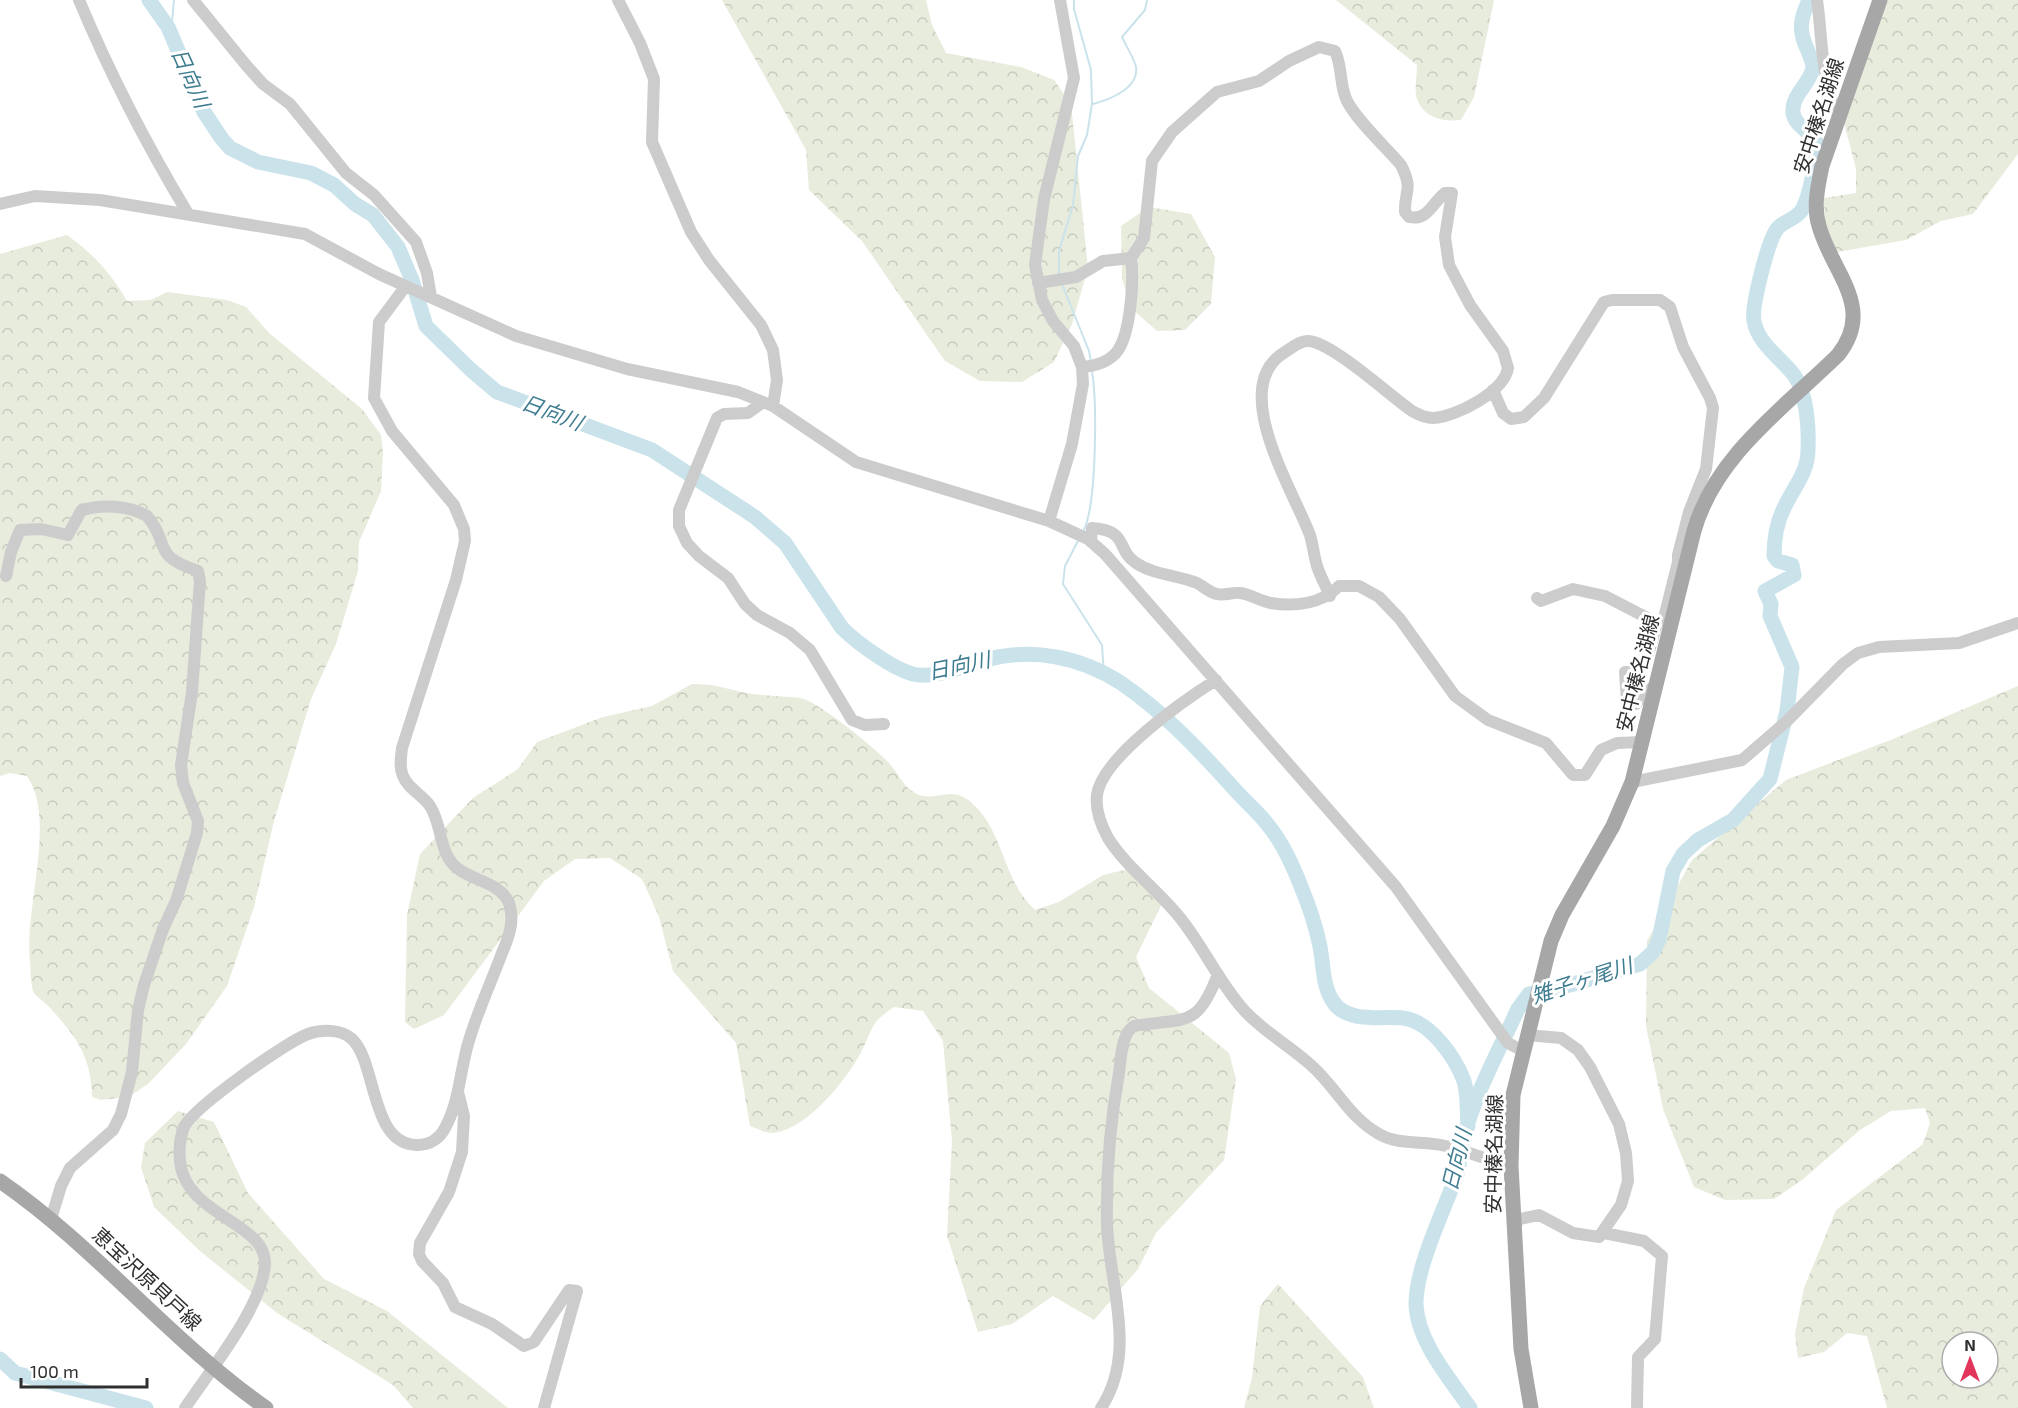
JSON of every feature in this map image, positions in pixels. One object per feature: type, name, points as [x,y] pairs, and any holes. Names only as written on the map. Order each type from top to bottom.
[{"type":"main road","name":"安中榛名湖線","points":[[1531,1408],[1522,1365],[1511,1166],[1511,1107],[1537,992],[1551,941],[1562,915],[1613,826],[1632,782],[1656,688],[1682,564],[1699,514],[1721,472],[1844,347],[1854,325],[1852,301],[1819,227],[1816,193],[1822,166],[1880,0]]},
{"type":"main road","name":"恵宝沢原貝戸線","points":[[0,1181],[51,1219],[214,1368],[266,1408]]},
{"type":"street","points":[[79,0],[106,65],[155,159],[187,212]]},
{"type":"street","points":[[192,0],[263,84],[290,104],[346,173],[374,195],[416,242],[427,273],[428,296]]},
{"type":"street","points":[[618,0],[640,43],[654,79],[651,142],[691,232],[769,340],[777,368],[768,404]]},
{"type":"street","points":[[1049,521],[1078,419],[1082,367],[1074,346],[1047,311],[1035,265],[1044,199],[1074,78],[1060,0]]},
{"type":"street","points":[[1817,0],[1824,66],[1833,105],[1839,117]]},
{"type":"street","points":[[1082,367],[1104,363],[1120,346],[1130,303],[1133,274],[1131,258],[1144,238],[1152,161],[1172,132],[1217,92],[1251,84],[1306,51],[1325,47],[1335,51],[1342,65],[1344,95],[1353,111],[1381,141],[1407,177],[1409,192],[1405,206],[1409,217],[1420,218],[1428,213],[1444,193],[1452,193],[1445,237],[1449,265],[1470,305],[1497,342],[1508,364],[1508,373],[1493,390],[1463,410],[1444,417],[1428,417],[1412,411],[1313,341],[1303,341],[1269,364],[1261,383],[1265,421],[1281,470],[1310,536],[1317,567],[1330,596]]},
{"type":"street","points":[[0,204],[35,196],[100,200],[187,212],[316,238],[348,258],[407,287],[532,342],[627,369],[738,392],[768,404],[856,462],[1049,521],[1086,538],[1216,680],[1396,888],[1500,1032],[1508,1042],[1523,1051]]},
{"type":"street","points":[[1038,283],[1076,278],[1103,261],[1131,258]]},
{"type":"street","points":[[188,1404],[214,1368],[252,1304],[263,1276],[264,1259],[258,1242],[212,1210],[195,1195],[185,1180],[179,1153],[183,1131],[189,1119],[272,1056],[303,1036],[318,1031],[345,1034],[357,1045],[382,1116],[406,1144],[427,1144],[436,1140],[445,1129],[467,1046],[482,1001],[508,938],[512,912],[503,892],[455,867],[446,855],[431,807],[406,782],[400,765],[402,748],[463,558],[465,541],[464,529],[454,505],[392,431],[374,398],[379,322],[407,287]]},
{"type":"street","points":[[1493,390],[1503,413],[1511,419],[1524,417],[1544,398],[1604,302],[1660,300],[1670,307],[1683,346],[1713,408],[1706,469],[1689,512],[1682,564],[1664,618],[1657,623],[1648,655],[1632,672],[1625,672],[1627,701],[1636,704],[1650,688],[1656,688]]},
{"type":"street","points":[[768,404],[748,413],[724,414],[717,418],[681,504],[679,526],[691,548],[728,578],[750,609],[790,633],[810,650],[852,720],[865,725],[884,724]]},
{"type":"street","points":[[6,576],[10,552],[20,530],[41,529],[68,535],[81,511],[102,507],[126,509],[147,516],[165,553],[178,563],[198,571],[200,581],[192,692],[181,765],[183,783],[198,821],[197,833],[176,901],[163,929],[144,985],[137,1019],[132,1072],[121,1114],[113,1130],[70,1168],[61,1185],[51,1219]]},
{"type":"street","points":[[1086,538],[1092,528],[1107,529],[1114,533],[1132,561],[1147,569],[1197,583],[1217,594],[1240,593],[1271,603],[1298,603],[1320,601],[1330,596],[1339,586],[1345,585],[1359,586],[1372,592],[1400,619],[1455,696],[1488,720],[1546,743],[1573,775],[1585,775],[1595,757],[1609,746],[1642,742]]},
{"type":"street","points":[[1537,598],[1541,601],[1573,589],[1584,591],[1605,596],[1657,623]]},
{"type":"street","points":[[1632,782],[1742,760],[1786,722],[1843,664],[1858,652],[1879,647],[1959,643],[2018,623]]},
{"type":"street","points":[[1216,680],[1182,701],[1152,725],[1115,764],[1100,786],[1097,797],[1099,819],[1117,850],[1163,897],[1198,942],[1249,1016],[1311,1065],[1359,1121],[1381,1136],[1398,1142],[1445,1146],[1511,1166]]},
{"type":"street","points":[[1102,1408],[1115,1379],[1119,1352],[1116,1285],[1107,1226],[1107,1190],[1114,1108],[1126,1038],[1134,1026],[1175,1021],[1198,1013],[1210,997],[1218,974]]},
{"type":"street","points":[[1514,1226],[1520,1220],[1539,1215],[1582,1235],[1599,1237],[1604,1233],[1621,1205],[1628,1181],[1626,1153],[1619,1124],[1578,1050],[1561,1038],[1527,1035]]},
{"type":"street","points":[[457,1090],[464,1116],[462,1152],[449,1191],[420,1242],[419,1254],[422,1261],[443,1283],[455,1307],[492,1324],[524,1346],[534,1342],[569,1290],[577,1291],[544,1408]]},
{"type":"street","points":[[1604,1233],[1644,1241],[1662,1256],[1655,1339],[1638,1357],[1637,1408]]},
{"type":"green space","points":[[722,0],[926,0],[932,25],[946,53],[1021,67],[1054,80],[1071,104],[1088,268],[1072,324],[1054,362],[1022,382],[980,381],[945,361],[862,241],[809,190],[806,150]]},
{"type":"green space","points":[[1336,0],[1494,0],[1474,97],[1461,120],[1441,119],[1424,111],[1416,95],[1417,65]]},
{"type":"green space","points":[[1885,0],[2018,0],[2018,154],[1973,214],[1941,221],[1906,240],[1837,252],[1825,231],[1824,198],[1856,193],[1856,169],[1843,119]]},
{"type":"green space","points":[[1149,207],[1191,214],[1215,257],[1211,304],[1185,330],[1157,331],[1131,308],[1122,278],[1121,226]]},
{"type":"green space","points":[[67,235],[101,265],[127,301],[151,300],[167,292],[227,300],[246,307],[269,333],[362,409],[381,435],[383,453],[381,491],[359,542],[358,571],[336,644],[311,699],[274,821],[254,907],[227,986],[186,1044],[148,1084],[133,1094],[101,1100],[92,1097],[89,1070],[75,1039],[33,990],[29,940],[38,865],[39,816],[35,794],[27,776],[10,773],[0,776],[0,254]]},
{"type":"green space","points":[[692,684],[753,694],[800,698],[808,701],[820,707],[872,747],[889,763],[912,791],[928,797],[951,794],[967,799],[977,808],[994,833],[1016,885],[1035,910],[1059,902],[1103,875],[1129,869],[1166,895],[1136,957],[1149,988],[1229,1053],[1236,1079],[1224,1160],[1156,1233],[1138,1269],[1094,1320],[1053,1296],[1012,1324],[978,1332],[947,1236],[952,1141],[943,1041],[923,1011],[894,1007],[880,1018],[872,1028],[845,1078],[823,1103],[798,1124],[772,1133],[750,1126],[736,1043],[673,971],[659,917],[642,879],[610,858],[575,859],[544,881],[444,1015],[414,1029],[405,1022],[407,915],[420,854],[473,798],[518,769],[537,742],[603,717],[652,706]]},
{"type":"green space","points":[[2018,686],[2018,1408],[1887,1408],[1867,1336],[1847,1333],[1824,1352],[1798,1358],[1795,1334],[1804,1288],[1836,1210],[1923,1144],[1930,1123],[1925,1108],[1891,1111],[1860,1130],[1802,1180],[1774,1199],[1725,1200],[1694,1187],[1663,1109],[1646,1026],[1647,941],[1692,860],[1786,780],[1893,739]]},
{"type":"green space","points":[[178,1111],[214,1122],[248,1193],[324,1279],[387,1311],[508,1408],[413,1408],[393,1385],[277,1313],[200,1251],[154,1207],[141,1167],[145,1143]]},
{"type":"green space","points":[[1278,1284],[1363,1377],[1374,1408],[1244,1408],[1252,1378],[1260,1306]]},
{"type":"waterway","name":"日向川","points":[[149,0],[168,27],[204,112],[222,139],[230,148],[258,162],[311,173],[334,185],[355,204],[373,215],[398,247],[412,280],[426,326],[497,392],[652,450],[755,517],[785,543],[842,628],[890,664],[911,673],[928,675],[1003,656],[1020,654],[1056,657],[1106,674],[1153,707],[1261,816],[1279,840],[1292,864],[1309,908],[1319,942],[1327,989],[1334,1003],[1348,1014],[1403,1018],[1423,1026],[1432,1033],[1448,1051],[1464,1081],[1468,1126]]},
{"type":"waterway","points":[[171,32],[174,0]]},
{"type":"waterway","points":[[1059,275],[1059,251],[1073,205],[1078,156],[1087,135],[1092,104],[1091,70],[1074,9],[1074,0]]},
{"type":"waterway","points":[[1093,104],[1121,92],[1133,82],[1136,67],[1122,37],[1145,10],[1147,0]]},
{"type":"waterway","name":"雉子ヶ尾川","points":[[1470,1408],[1428,1346],[1422,1332],[1416,1304],[1417,1289],[1426,1256],[1457,1174],[1468,1122],[1488,1073],[1518,1009],[1529,994],[1570,985],[1640,964],[1653,952],[1659,940],[1673,871],[1683,854],[1698,840],[1733,820],[1770,779],[1787,711],[1792,667],[1770,616],[1771,604],[1765,591],[1794,575],[1792,565],[1778,561],[1774,556],[1775,544],[1782,513],[1806,466],[1807,422],[1802,391],[1794,375],[1760,337],[1756,329],[1754,314],[1761,274],[1773,236],[1780,226],[1802,210],[1816,160],[1815,141],[1795,119],[1793,113],[1795,101],[1813,68],[1802,31],[1802,20],[1809,0]]},
{"type":"waterway","points":[[1062,284],[1089,351],[1091,362]]},
{"type":"waterway","points":[[1083,532],[1088,519],[1093,478],[1095,406],[1092,371]]},
{"type":"waterway","points":[[1079,539],[1065,566],[1063,584],[1102,645],[1104,674]]},
{"type":"waterway","points":[[0,1359],[15,1373],[146,1408]]}]
